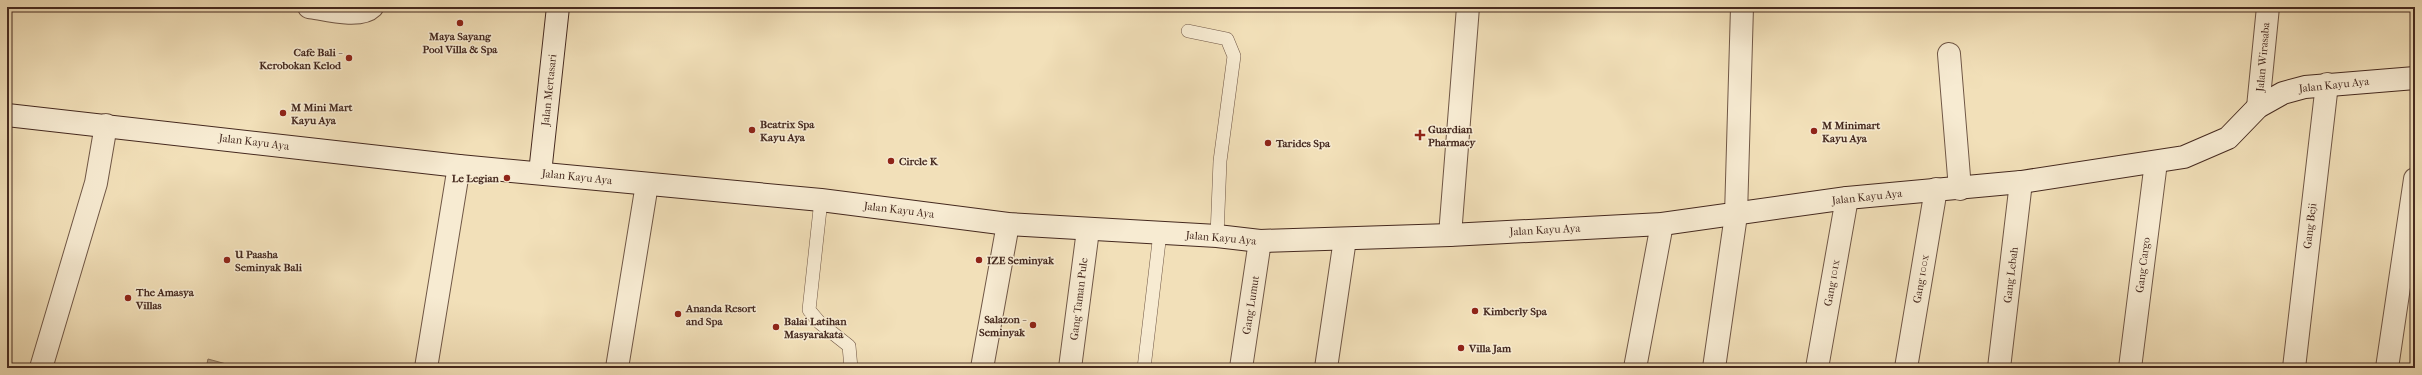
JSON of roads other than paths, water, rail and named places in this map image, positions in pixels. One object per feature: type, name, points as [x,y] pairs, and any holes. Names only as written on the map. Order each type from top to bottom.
[{"type":"street","points":[[309,7],[356,12],[368,11],[372,7]]},
{"type":"street","name":"Jalan Mertasari","points":[[540,173],[558,7]]},
{"type":"street","points":[[1450,235],[1468,7]]},
{"type":"street","points":[[1714,368],[1736,215],[1742,7]]},
{"type":"street","name":"Jalan Wirasaba","points":[[2258,107],[2268,7]]},
{"type":"street","points":[[1949,54],[1960,189]]},
{"type":"street","name":"Jalan Kayu Aya","points":[[7,115],[459,166],[821,200],[1008,224],[1088,230],[1217,236],[1260,242],[1450,235],[1662,224],[1736,215],[1847,198],[1936,189],[1960,189],[2021,182],[2184,157],[2228,138],[2258,107],[2283,93],[2305,87],[2415,78]]},
{"type":"street","name":"Gang Beji","points":[[2294,368],[2327,84]]},
{"type":"street","points":[[41,368],[94,191],[106,125]]},
{"type":"street","name":"Gang Cargo","points":[[2130,368],[2156,162]]},
{"type":"street","points":[[426,368],[459,166]]},
{"type":"street","points":[[2387,368],[2415,179]]},
{"type":"street","name":"Gang Lebah","points":[[1999,368],[2021,182]]},
{"type":"street","points":[[617,368],[648,184]]},
{"type":"street","name":"Gang 100x","points":[[1906,368],[1936,189]]},
{"type":"street","name":"Gang 101x","points":[[1817,368],[1847,198]]},
{"type":"street","points":[[982,368],[1008,224]]},
{"type":"street","points":[[1635,368],[1662,224]]},
{"type":"street","name":"Gang Taman Pule","points":[[1070,368],[1088,230]]},
{"type":"street","points":[[1326,368],[1345,239]]},
{"type":"street","name":"Gang Lumut","points":[[1241,368],[1260,242]]},
{"type":"lane","points":[[1188,31],[1227,39],[1234,56],[1220,162],[1217,236]]},
{"type":"lane","points":[[821,200],[809,310],[820,323],[849,346],[851,368]]},
{"type":"lane","points":[[1144,368],[1160,233]]},
{"type":"place","name":"Maya Sayang Pool Villa & Spa","points":[[460,23]]},
{"type":"place","name":"Cafe Bali - Kerobokan Kelod","points":[[349,58]]},
{"type":"place","name":"M Mini Mart Kayu Aya","points":[[283,113]]},
{"type":"place","name":"Beatrix Spa Kayu Aya","points":[[752,130]]},
{"type":"place","name":"M Minimart Kayu Aya","points":[[1814,131]]},
{"type":"place","name":"Guardian Pharmacy","points":[[1420,135]]},
{"type":"place","name":"Tarides Spa","points":[[1268,143]]},
{"type":"place","name":"Circle K","points":[[891,161]]},
{"type":"place","name":"Le Legian","points":[[507,178]]},
{"type":"place","name":"U Paasha Seminyak Bali","points":[[227,260]]},
{"type":"place","name":"IZE Seminyak","points":[[979,260]]},
{"type":"place","name":"The Amasya Villas","points":[[128,298]]},
{"type":"place","name":"Kimberly Spa","points":[[1475,311]]},
{"type":"place","name":"Ananda Resort and Spa","points":[[678,314]]},
{"type":"place","name":"Salazon - Seminyak","points":[[1033,325]]},
{"type":"place","name":"Balai Latihan Masyarakata","points":[[776,327]]},
{"type":"place","name":"Villa Jam","points":[[1461,348]]}]
